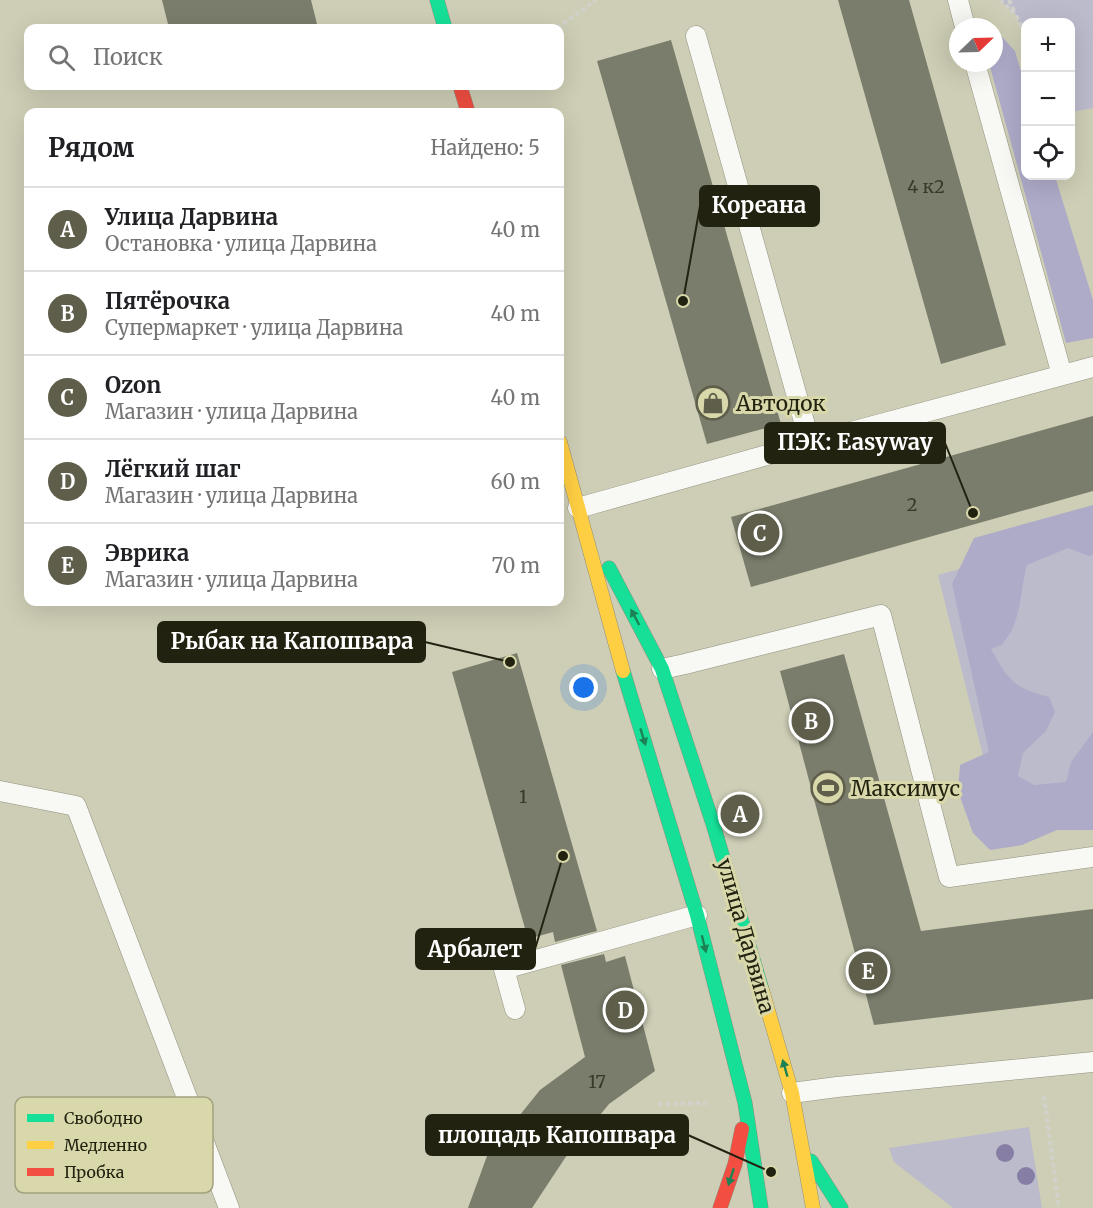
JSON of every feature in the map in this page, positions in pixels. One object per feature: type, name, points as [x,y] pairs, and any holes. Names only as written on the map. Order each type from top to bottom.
[{"type":"main road","points":[[437,0],[443,24]]},
{"type":"main road","points":[[461,90],[467,108]]},
{"type":"main road","name":"улица Дарвина","points":[[564,457],[626,681],[697,915],[745,1103],[761,1208]]},
{"type":"main road","name":"улица Дарвина","points":[[578,508],[662,669],[713,824],[792,1093],[813,1208]]},
{"type":"main road","points":[[720,1208],[742,1136],[745,1103]]},
{"type":"main road","points":[[802,1145],[841,1208]]},
{"type":"lane","points":[[958,0],[963,18]]},
{"type":"lane","points":[[696,36],[810,442]]},
{"type":"lane","points":[[978,72],[1062,375]]},
{"type":"lane","points":[[578,508],[810,442],[1093,367]]},
{"type":"lane","points":[[662,669],[881,615],[949,878],[1093,857]]},
{"type":"lane","points":[[0,791],[76,806],[187,1097]]},
{"type":"lane","points":[[515,1009],[504,969],[697,915]]},
{"type":"lane","points":[[792,1093],[1093,1062]]},
{"type":"lane","points":[[213,1166],[229,1208]]},
{"type":"path","points":[[562,24],[596,0]]},
{"type":"path","points":[[1000,0],[1016,15]]},
{"type":"path","points":[[1009,0],[1021,26]]},
{"type":"path","points":[[1040,1067],[1059,1208]]},
{"type":"shaded area","points":[[1000,0],[1093,0],[1093,108],[1075,111],[1075,18],[1021,18],[1021,28],[1016,15]]},
{"type":"shaded area","points":[[1003,38],[1015,51],[1021,71],[1021,179],[991,72],[1003,72]]},
{"type":"shaded area","points":[[1021,180],[1056,180],[1093,300],[1093,338],[1066,343]]},
{"type":"shaded area","points":[[1093,505],[1093,555],[1089,556],[1068,548],[1027,565],[1014,625],[1002,644],[991,649],[1013,681],[1028,690],[1049,697],[1055,712],[1046,731],[1023,753],[1018,776],[1034,785],[1066,782],[1071,762],[1093,732],[1093,830],[1057,830],[1022,845],[990,850],[973,833],[958,791],[960,765],[989,752],[952,584],[974,538]]},
{"type":"shaded area","points":[[1093,532],[1093,786],[996,808],[938,575]]},
{"type":"shaded area","points":[[1029,1127],[1042,1208],[953,1208],[894,1162],[889,1148]]},
{"type":"building","points":[[162,0],[311,0],[317,24],[168,24]]},
{"type":"building","points":[[838,0],[909,0],[1006,345],[941,364]]},
{"type":"building","points":[[671,40],[781,424],[707,444],[597,61]]},
{"type":"building","points":[[1093,416],[1093,491],[751,587],[731,517]]},
{"type":"building","points":[[517,653],[597,931],[555,942],[553,932],[528,939],[452,672]]},
{"type":"building","points":[[844,654],[921,931],[1093,909],[1093,999],[874,1025],[780,671]]},
{"type":"building","points":[[604,954],[606,962],[625,956],[655,1071],[609,1104],[565,1158],[532,1208],[468,1208],[487,1156],[540,1090],[585,1057],[561,965]]},
{"type":"traffic: fast","points":[[437,0],[444,24]]},
{"type":"traffic: fast","points":[[609,568],[662,669],[713,824],[762,990]]},
{"type":"traffic: fast","points":[[623,671],[697,915],[745,1103],[761,1208]]},
{"type":"traffic: fast","points":[[811,1161],[841,1208]]},
{"type":"traffic: slow","points":[[564,457],[623,671]]},
{"type":"traffic: slow","points":[[762,990],[792,1093],[813,1208]]},
{"type":"traffic: jam","points":[[461,90],[467,108]]},
{"type":"traffic: jam","points":[[720,1208],[735,1164],[742,1129]]},
{"type":"place","name":"Кореана","points":[[683,301]]},
{"type":"place","name":"Автодок","points":[[713,403]]},
{"type":"place","name":"ПЭК: Easyway","points":[[973,513]]},
{"type":"place","name":"Ozon","points":[[760,533]]},
{"type":"place","name":"Рыбак на Капошвара","points":[[510,662]]},
{"type":"place","name":"Пятёрочка","points":[[811,721]]},
{"type":"place","name":"Максимус","points":[[828,788]]},
{"type":"place","name":"Улица Дарвина","points":[[740,814]]},
{"type":"place","name":"Арбалет","points":[[563,856]]},
{"type":"place","name":"Эврика","points":[[868,971]]},
{"type":"place","name":"Лёгкий шаг","points":[[625,1010]]},
{"type":"place","name":"площадь Капошвара","points":[[771,1172]]}]
